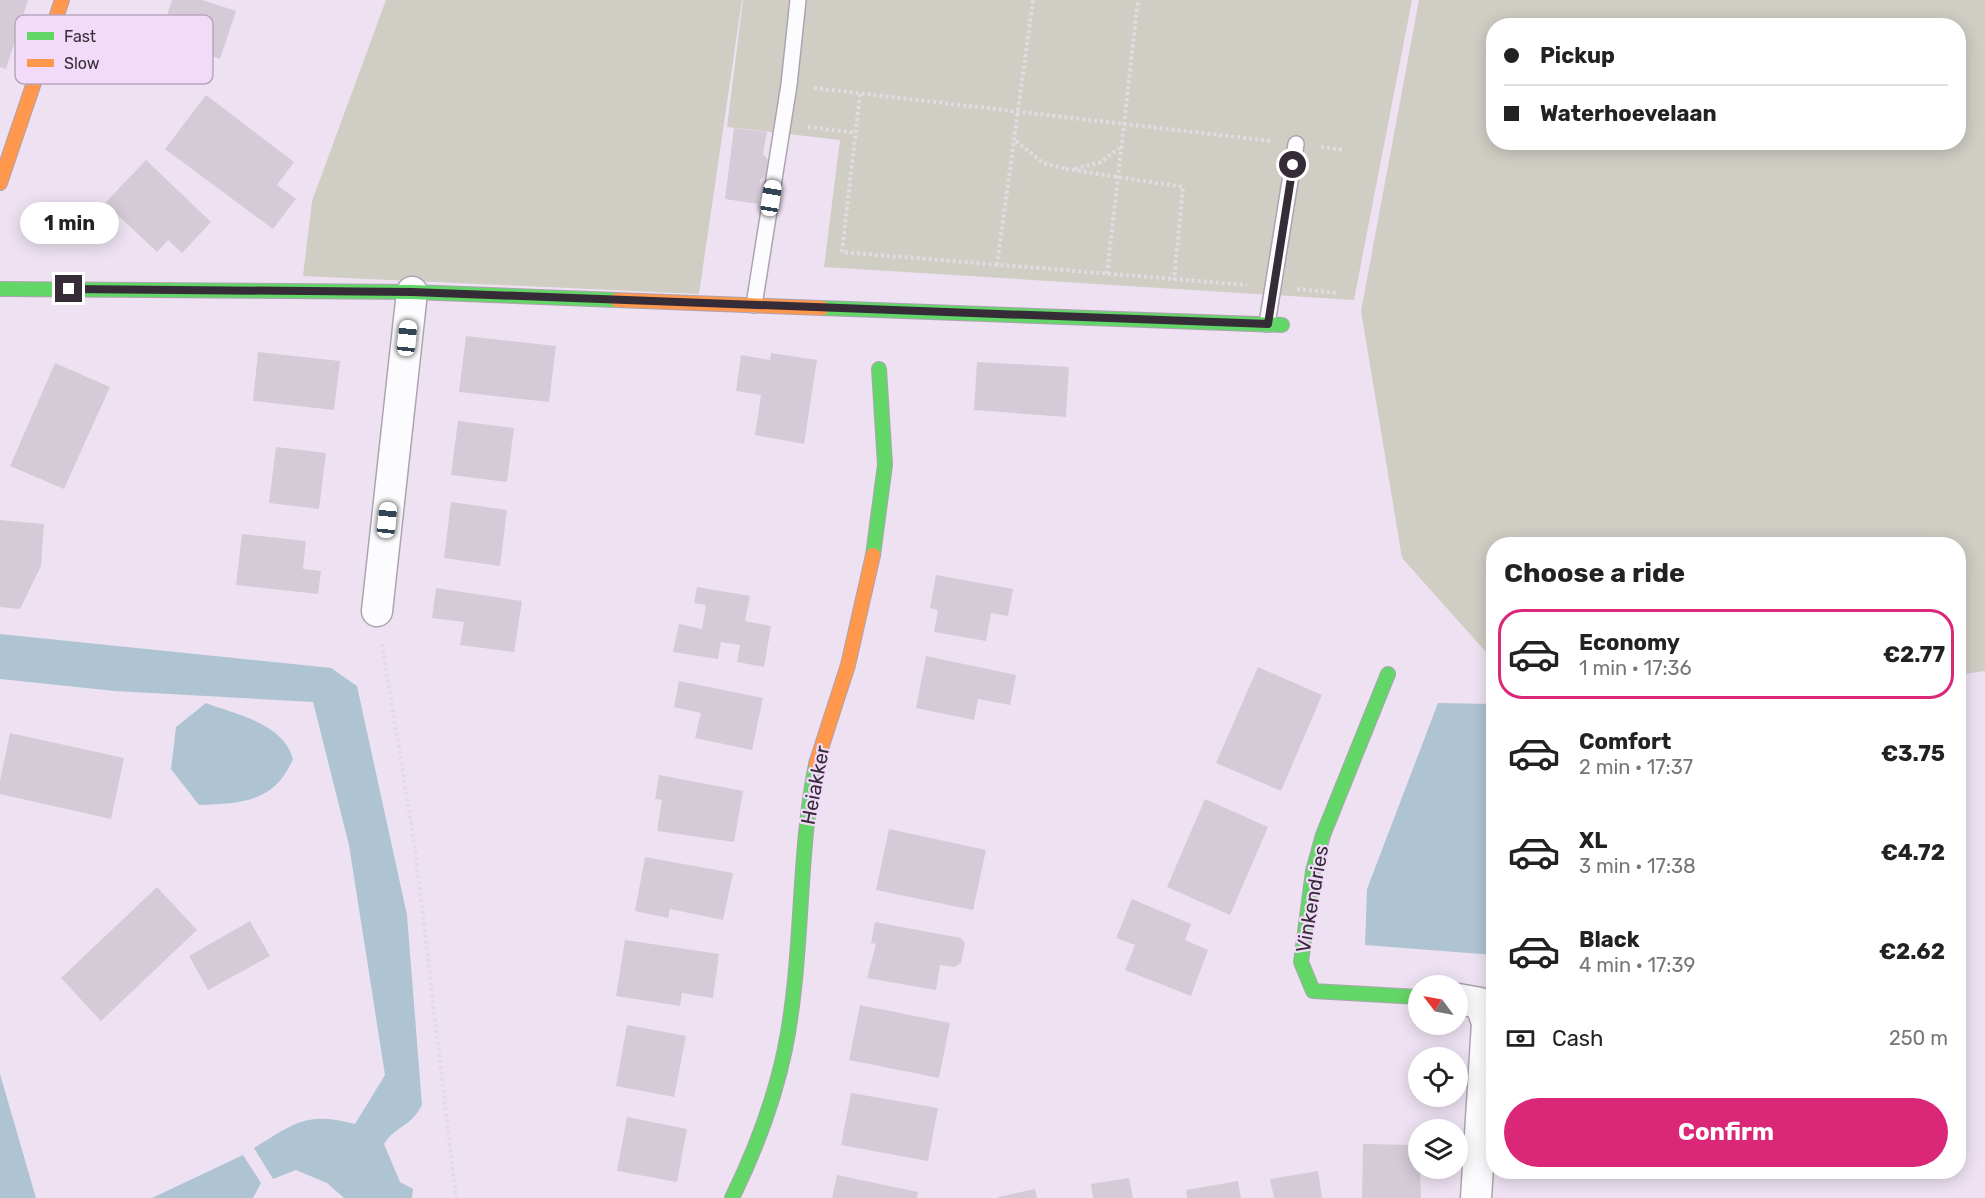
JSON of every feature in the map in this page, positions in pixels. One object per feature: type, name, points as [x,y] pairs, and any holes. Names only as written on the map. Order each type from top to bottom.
[{"type":"street","points":[[57,15],[62,0]]},
{"type":"street","points":[[0,183],[34,84]]},
{"type":"street","points":[[0,289],[412,292],[1275,324]]},
{"type":"street","points":[[376,611],[412,292]]},
{"type":"street","name":"Heiakker","points":[[732,1198],[760,1140],[785,1049],[793,992],[808,805],[818,756],[848,665],[875,546],[885,465],[879,369]]},
{"type":"street","name":"Vinkendries","points":[[1388,674],[1323,835],[1313,871],[1301,962],[1313,991],[1408,996]]},
{"type":"street","points":[[1468,1001],[1480,1003],[1486,1020]]},
{"type":"street","points":[[1476,1198],[1486,1039]]},
{"type":"lane","points":[[754,305],[789,85],[798,0]]},
{"type":"lane","points":[[1275,324],[1273,287],[1296,144]]},
{"type":"path","points":[[997,265],[1033,0]]},
{"type":"path","points":[[1107,274],[1138,0]]},
{"type":"path","points":[[789,85],[1344,150]]},
{"type":"path","points":[[860,94],[842,252],[1338,293]]},
{"type":"path","points":[[783,124],[856,133]]},
{"type":"path","points":[[1015,140],[1043,163],[1066,169],[1183,187],[1174,280]]},
{"type":"path","points":[[1066,169],[1078,169],[1101,162],[1120,147]]},
{"type":"path","points":[[376,611],[415,848],[456,1198]]},
{"type":"shaded area","points":[[386,0],[742,0],[699,294],[303,276],[312,201]]},
{"type":"shaded area","points":[[743,0],[1412,0],[1354,300],[824,267],[840,140],[727,127]]},
{"type":"shaded area","points":[[1419,0],[1985,0],[1985,671],[1966,674],[1966,537],[1486,537],[1486,652],[1402,558],[1361,311]]},
{"type":"water","points":[[0,634],[331,668],[357,686],[407,915],[422,1105],[413,1118],[393,1133],[384,1144],[400,1182],[413,1189],[412,1198],[344,1198],[327,1183],[296,1170],[273,1179],[254,1148],[291,1126],[312,1119],[338,1120],[355,1124],[385,1075],[349,845],[313,702],[115,691],[0,679]]},
{"type":"water","points":[[206,703],[257,722],[280,737],[288,747],[293,759],[285,774],[266,792],[243,801],[199,805],[171,769],[176,727]]},
{"type":"water","points":[[1438,703],[1486,704],[1486,954],[1365,945],[1367,889]]},
{"type":"water","points":[[0,1074],[36,1198],[0,1198]]},
{"type":"water","points":[[243,1155],[261,1183],[253,1198],[152,1198]]},
{"type":"building","points":[[0,0],[28,0],[23,15],[15,15],[15,41],[6,69],[0,67]]},
{"type":"building","points":[[172,0],[202,0],[236,11],[220,59],[213,57],[213,15],[167,15]]},
{"type":"building","points":[[206,95],[294,162],[277,185],[296,199],[273,229],[165,149]]},
{"type":"building","points":[[734,128],[767,132],[763,154],[768,160],[766,176],[760,180],[758,204],[725,199]]},
{"type":"building","points":[[146,160],[211,222],[182,253],[168,240],[157,252],[105,203]]},
{"type":"building","points":[[466,336],[556,346],[549,402],[459,392]]},
{"type":"building","points":[[258,352],[340,361],[334,410],[253,401]]},
{"type":"building","points":[[771,353],[817,360],[804,444],[755,435],[761,395],[736,391],[741,355],[770,360]]},
{"type":"building","points":[[977,362],[1069,367],[1066,417],[974,410]]},
{"type":"building","points":[[55,363],[110,387],[64,489],[10,466]]},
{"type":"building","points":[[458,421],[514,428],[507,482],[451,475]]},
{"type":"building","points":[[276,447],[326,453],[319,509],[269,503]]},
{"type":"building","points":[[451,502],[507,510],[500,566],[444,558]]},
{"type":"building","points":[[0,520],[44,524],[41,566],[20,609],[0,607]]},
{"type":"building","points":[[242,534],[306,541],[303,569],[321,571],[318,594],[236,585]]},
{"type":"building","points":[[936,575],[1013,589],[1008,616],[991,613],[986,641],[934,632],[938,610],[930,608]]},
{"type":"building","points":[[697,587],[750,596],[745,621],[771,626],[764,667],[737,662],[740,645],[721,642],[718,659],[673,652],[679,624],[702,629],[706,605],[694,603]]},
{"type":"building","points":[[436,588],[522,601],[514,652],[460,645],[464,622],[432,618]]},
{"type":"building","points":[[926,656],[1016,675],[1010,705],[978,699],[974,720],[916,708]]},
{"type":"building","points":[[1258,667],[1322,695],[1281,791],[1216,763]]},
{"type":"building","points":[[679,681],[763,698],[752,750],[695,738],[701,713],[674,707]]},
{"type":"building","points":[[10,733],[124,758],[111,819],[0,794],[0,781]]},
{"type":"building","points":[[659,775],[743,791],[734,842],[657,831],[662,800],[655,799]]},
{"type":"building","points":[[1205,799],[1268,827],[1230,915],[1167,887]]},
{"type":"building","points":[[889,829],[986,850],[973,910],[876,890]]},
{"type":"building","points":[[645,857],[733,873],[723,920],[670,909],[668,918],[635,911]]},
{"type":"building","points":[[157,887],[197,930],[101,1021],[61,978]]},
{"type":"building","points":[[1132,899],[1191,924],[1185,940],[1208,950],[1191,996],[1125,970],[1135,945],[1116,938]]},
{"type":"building","points":[[250,921],[270,956],[208,990],[189,956]]},
{"type":"building","points":[[875,922],[961,938],[965,943],[961,963],[955,967],[940,965],[936,990],[867,978],[876,944],[871,943]]},
{"type":"building","points":[[625,940],[719,954],[713,998],[682,993],[680,1006],[616,996]]},
{"type":"building","points":[[860,1005],[950,1023],[939,1078],[849,1060]]},
{"type":"building","points":[[627,1025],[686,1036],[674,1097],[616,1086]]},
{"type":"building","points":[[851,1093],[938,1108],[928,1161],[841,1145]]},
{"type":"building","points":[[627,1117],[687,1129],[677,1182],[617,1171]]},
{"type":"building","points":[[1363,1144],[1408,1145],[1408,1179],[1420,1179],[1421,1198],[1362,1198]]},
{"type":"building","points":[[1318,1171],[1322,1198],[1274,1198],[1270,1179]]},
{"type":"building","points":[[837,1175],[918,1192],[917,1198],[832,1198]]},
{"type":"building","points":[[1129,1178],[1133,1198],[1093,1198],[1091,1184]]},
{"type":"building","points":[[1238,1181],[1241,1198],[1187,1198],[1186,1190]]},
{"type":"building","points":[[1035,1189],[1037,1198],[998,1198],[998,1197]]},
{"type":"traffic: fast","points":[[0,289],[412,292],[617,300]]},
{"type":"traffic: fast","points":[[822,308],[1282,325]]},
{"type":"traffic: fast","points":[[873,555],[885,465],[879,369]]},
{"type":"traffic: fast","points":[[1388,674],[1323,835],[1313,871],[1301,962],[1313,991],[1408,996]]},
{"type":"traffic: fast","points":[[732,1198],[763,1125],[785,1049],[795,978],[806,835],[816,764]]},
{"type":"traffic: slow","points":[[57,15],[62,0]]},
{"type":"traffic: slow","points":[[0,183],[34,84]]},
{"type":"traffic: slow","points":[[617,300],[822,308]]},
{"type":"traffic: slow","points":[[816,764],[848,665],[873,555]]},
{"type":"route","points":[[69,289],[412,292],[1268,324],[1293,165]]}]
